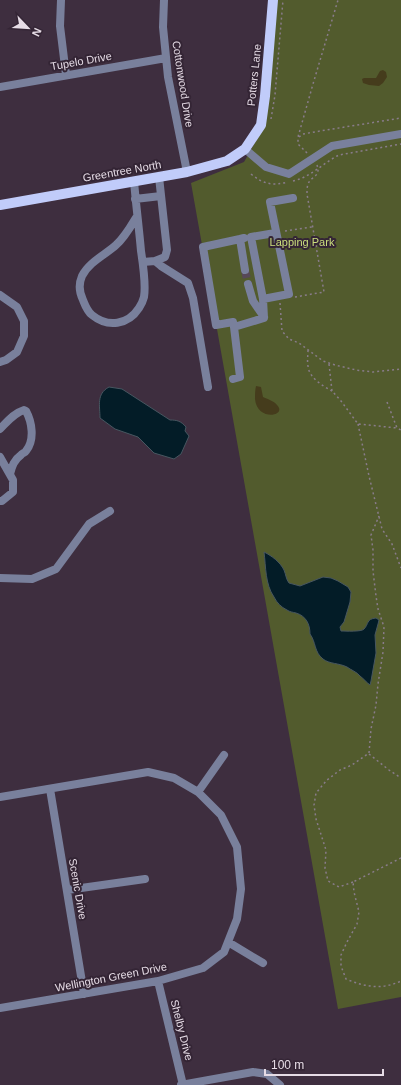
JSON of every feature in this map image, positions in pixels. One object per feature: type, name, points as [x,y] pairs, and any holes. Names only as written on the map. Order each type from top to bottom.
[{"type":"main road","name":"Potters Lane","points":[[245,148],[261,125],[265,96],[273,0]]},
{"type":"main road","name":"Greentree North","points":[[0,205],[187,172],[227,161],[245,148]]},
{"type":"street","points":[[61,0],[60,26],[66,75]]},
{"type":"street","name":"Cottonwood Drive","points":[[164,0],[163,28],[168,77],[187,172]]},
{"type":"street","name":"Tupelo Drive","points":[[0,87],[166,58]]},
{"type":"street","points":[[245,148],[266,167],[289,174],[332,146],[401,134]]},
{"type":"street","points":[[143,262],[165,257],[166,250],[159,177]]},
{"type":"street","points":[[134,181],[135,199],[138,216],[143,262],[144,296],[141,306],[134,316],[125,321],[116,323],[100,320],[91,314],[81,296],[80,287],[82,276],[91,265],[116,245],[126,234],[138,216]]},
{"type":"street","points":[[135,199],[161,196]]},
{"type":"street","points":[[263,299],[288,294],[270,202],[293,198]]},
{"type":"street","points":[[233,379],[240,377],[233,322],[216,325],[203,247],[275,233]]},
{"type":"street","points":[[251,237],[263,299],[264,318]]},
{"type":"street","points":[[240,239],[245,270]]},
{"type":"street","points":[[155,260],[161,266],[188,283],[193,298],[208,387]]},
{"type":"street","points":[[248,284],[253,301],[264,318]]},
{"type":"street","points":[[0,295],[17,307],[24,321],[24,336],[17,352],[6,360],[0,362]]},
{"type":"street","points":[[234,327],[264,318]]},
{"type":"street","points":[[0,429],[19,411],[24,410],[28,414],[32,434],[31,441],[26,451],[13,463],[10,474]]},
{"type":"street","points":[[0,457],[13,480],[14,492],[0,501]]},
{"type":"street","points":[[0,578],[32,579],[56,569],[89,524],[110,511]]},
{"type":"street","points":[[198,792],[224,755]]},
{"type":"street","name":"Wellington Green Drive","points":[[0,797],[148,772],[174,778],[198,792],[221,815],[237,847],[241,889],[237,919],[224,952],[203,968],[158,981],[0,1008]]},
{"type":"street","name":"Scenic Drive","points":[[50,789],[84,994]]},
{"type":"street","points":[[67,890],[145,879]]},
{"type":"street","points":[[228,942],[262,963]]},
{"type":"street","name":"Shelby Drive","points":[[158,981],[182,1085]]},
{"type":"street","points":[[182,1085],[253,1072],[267,1074],[280,1085]]},
{"type":"path","points":[[290,298],[324,292],[312,227],[307,189],[308,183],[316,176],[318,169],[316,162],[298,144],[298,137],[338,0]]},
{"type":"path","points":[[298,137],[303,134],[401,118]]},
{"type":"path","points":[[298,180],[308,176],[332,158],[339,155],[401,144]]},
{"type":"path","points":[[251,174],[257,180],[265,183],[281,184]]},
{"type":"path","points":[[275,233],[312,227]]},
{"type":"path","points":[[281,310],[282,331],[289,339],[299,343],[323,361],[356,370],[373,372],[401,369]]},
{"type":"path","points":[[308,349],[308,368],[312,376],[320,384],[332,391],[358,424],[382,529],[392,544],[401,568]]},
{"type":"path","points":[[329,363],[332,391]]},
{"type":"path","points":[[387,402],[397,428]]},
{"type":"path","points":[[358,424],[397,428],[401,430]]},
{"type":"path","points":[[379,516],[371,535],[376,596],[378,609],[384,627],[383,652],[376,705],[371,729],[369,753],[378,762],[401,778]]},
{"type":"path","points":[[369,753],[352,765],[340,770],[327,780],[316,793],[314,805],[316,819],[326,850],[325,868],[328,881],[339,887],[353,882],[401,858]]},
{"type":"path","points":[[353,882],[359,912],[357,924],[340,956],[341,966],[346,979],[357,984],[375,987],[392,986],[401,981]]},
{"type":"green space","name":"Lapping Park","points":[[277,0],[401,0],[401,997],[338,1009],[191,183],[244,162],[261,132]]},
{"type":"sand","points":[[383,70],[386,72],[387,77],[379,86],[363,83],[362,79],[376,78],[380,71]]},
{"type":"sand","points":[[256,386],[261,387],[263,397],[277,405],[279,409],[278,412],[271,415],[261,411],[257,406],[255,399]]},
{"type":"water","points":[[109,387],[122,389],[170,420],[179,421],[182,423],[186,427],[185,431],[189,436],[181,454],[174,459],[154,453],[138,437],[115,429],[100,418],[100,397]]},
{"type":"water","points":[[264,552],[273,557],[280,564],[289,583],[300,586],[323,577],[331,578],[348,587],[351,592],[350,602],[344,622],[340,627],[341,631],[363,630],[371,619],[376,618],[379,620],[375,635],[376,653],[370,685],[357,673],[347,667],[328,662],[323,659],[317,650],[305,618],[299,614],[289,611],[276,601],[269,587],[266,575]]},
{"type":"tunnel","points":[[245,270],[248,284]]}]
